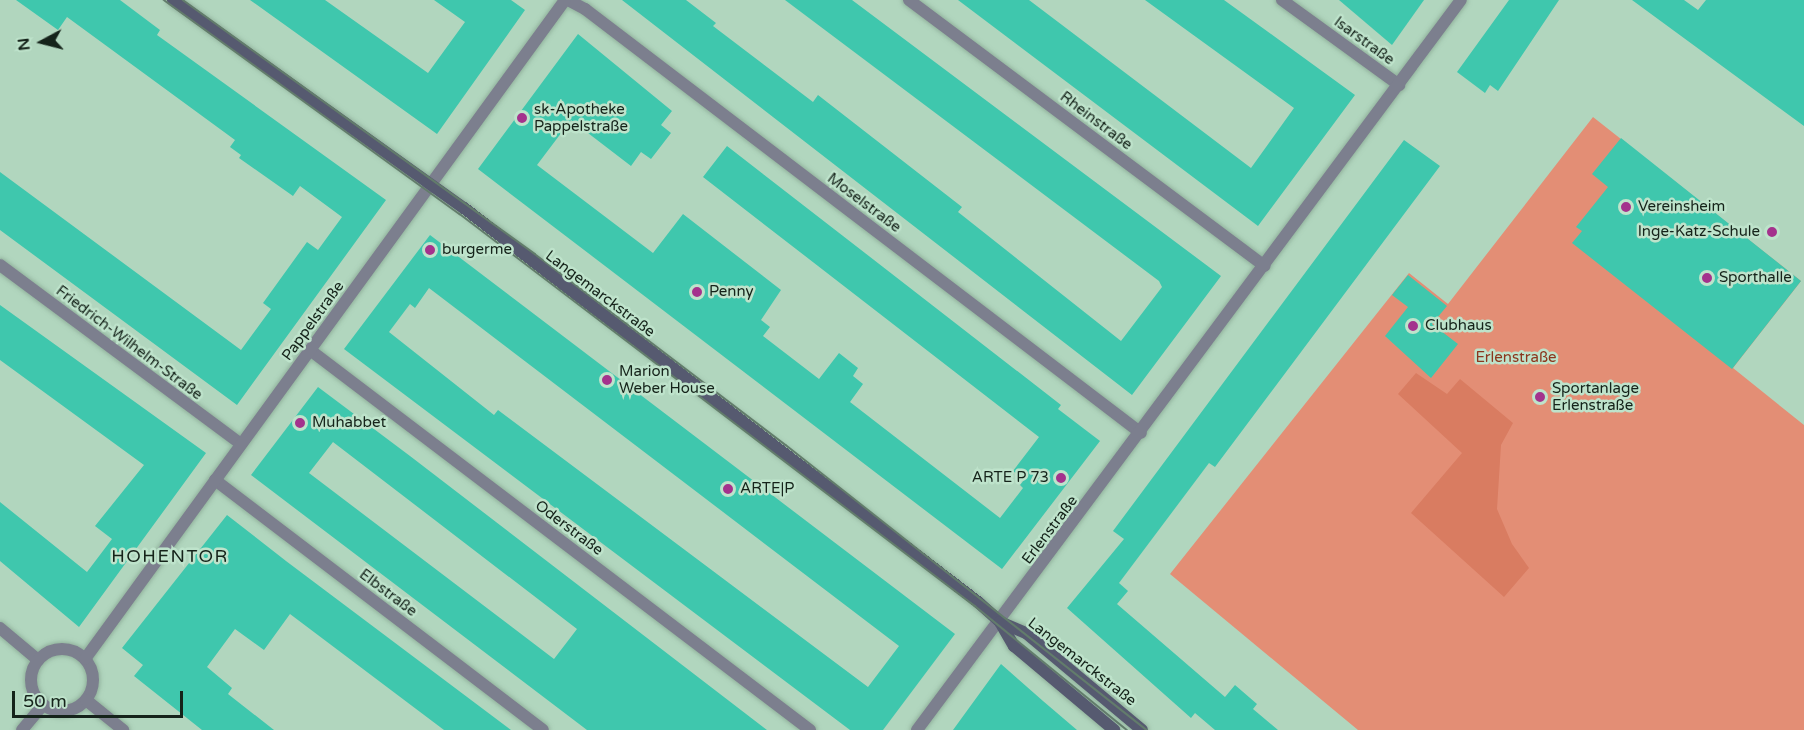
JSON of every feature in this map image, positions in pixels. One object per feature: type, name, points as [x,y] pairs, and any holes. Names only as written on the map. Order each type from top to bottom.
[{"type":"main road","name":"Langemarckstraße","points":[[174,0],[432,185],[1000,622],[1026,633],[1142,730]]},
{"type":"main road","name":"Langemarckstraße","points":[[1000,622],[1014,646],[1114,730]]},
{"type":"street","name":"Pappelstraße","points":[[86,659],[566,0]]},
{"type":"street","name":"Moselstraße","points":[[566,0],[585,9],[1141,433]]},
{"type":"street","name":"Rheinstraße","points":[[909,0],[1264,266]]},
{"type":"street","name":"Isarstraße","points":[[1282,0],[1399,85]]},
{"type":"street","name":"Erlenstraße","points":[[918,730],[1461,0]]},
{"type":"street","name":"Friedrich-Wilhelm-Straße","points":[[0,265],[241,444]]},
{"type":"street","name":"Oderstraße","points":[[310,350],[810,730]]},
{"type":"street","name":"Elbstraße","points":[[215,480],[543,730]]},
{"type":"street","points":[[0,628],[38,660]]},
{"type":"street","points":[[60,649],[86,659],[93,675],[93,688],[86,700],[64,711],[44,705],[32,685],[38,660],[60,649]]},
{"type":"street","points":[[86,700],[123,730]]},
{"type":"street","points":[[22,730],[44,705]]},
{"type":"green space","name":"Sportanlage Erlenstraße","points":[[1593,117],[1801,281],[1733,368],[1804,425],[1804,730],[1358,730],[1170,574],[1409,273],[1448,304]]},
{"type":"shaded area","points":[[1416,373],[1447,394],[1460,379],[1513,423],[1501,445],[1497,509],[1512,544],[1529,568],[1504,597],[1411,513],[1462,453],[1398,394]]},
{"type":"building","points":[[16,0],[120,0],[160,30],[157,35],[386,200],[237,405],[0,230],[0,172],[241,350],[271,309],[263,303],[307,242],[318,250],[342,217],[300,186],[293,196],[239,158],[241,155],[230,147],[235,140],[67,17],[58,30]]},
{"type":"building","points":[[250,0],[325,0],[428,73],[465,22],[434,0],[511,0],[525,10],[437,134]]},
{"type":"building","points":[[622,0],[686,0],[716,23],[713,26],[813,102],[818,95],[962,207],[958,212],[1121,341],[1162,287],[1159,281],[785,0],[852,0],[1221,276],[1132,395]]},
{"type":"building","points":[[958,0],[1029,0],[1251,168],[1294,108],[1145,0],[1224,0],[1355,95],[1258,226]]},
{"type":"building","points":[[1339,0],[1424,0],[1392,45]]},
{"type":"building","points":[[1509,0],[1559,0],[1498,91],[1490,85],[1485,93],[1457,72]]},
{"type":"building","points":[[1632,0],[1684,0],[1698,10],[1706,0],[1804,0],[1804,126]]},
{"type":"building","points":[[578,34],[672,111],[661,125],[671,133],[651,159],[641,152],[631,166],[571,120],[537,165],[653,253],[683,214],[781,290],[761,320],[770,327],[763,336],[819,379],[839,353],[858,368],[853,376],[863,384],[850,402],[1000,518],[1023,488],[1020,485],[1024,480],[1013,471],[1039,437],[703,177],[727,146],[1061,405],[1058,409],[1100,441],[1002,569],[478,169]]},
{"type":"building","name":"Sporthalle","points":[[1621,138],[1801,281],[1732,369],[1572,243],[1582,231],[1576,227],[1608,187],[1592,174]]},
{"type":"building","points":[[1404,140],[1440,166],[1215,467],[1209,463],[1119,583],[1128,591],[1117,604],[1225,697],[1235,685],[1257,704],[1253,709],[1278,730],[1215,730],[1195,713],[1191,718],[1067,608],[1124,539],[1113,531]]},
{"type":"building","points":[[430,235],[955,634],[883,730],[850,730],[344,349]],"holes":[[[429,288],[899,646],[868,687],[498,410],[494,415],[389,332],[410,304],[415,308]]]},
{"type":"building","name":"Clubhaus","points":[[1408,275],[1447,306],[1432,324],[1458,344],[1431,378],[1385,336],[1408,307],[1392,295]]},
{"type":"building","points":[[0,305],[206,453],[79,627],[0,561],[0,502],[87,572],[112,539],[95,526],[144,465],[0,360]]},
{"type":"building","points":[[318,387],[767,730],[587,730],[251,475]],"holes":[[[333,442],[577,629],[554,659],[309,473]]]},
{"type":"building","points":[[227,515],[511,730],[444,730],[290,614],[264,650],[235,629],[207,667],[232,688],[228,694],[274,730],[202,730],[134,676],[143,665],[122,648]]},
{"type":"building","points":[[1001,664],[1043,701],[1077,730],[953,730]]},
{"type":"tram line","points":[[164,0],[460,214],[975,606],[1127,730]]},
{"type":"tram line","points":[[183,0],[535,254],[786,445],[1147,730]]},
{"type":"place","name":"sk-Apotheke Pappelstraße","points":[[522,118]]},
{"type":"place","name":"Vereinsheim","points":[[1626,207]]},
{"type":"place","name":"Inge-Katz-Schule","points":[[1772,232]]},
{"type":"place","name":"burgerme","points":[[430,250]]},
{"type":"place","name":"Sporthalle","points":[[1707,278]]},
{"type":"place","name":"Penny","points":[[697,292]]},
{"type":"place","name":"Clubhaus","points":[[1413,326]]},
{"type":"place","name":"Marion Weber House","points":[[607,380]]},
{"type":"place","name":"Sportanlage Erlenstraße","points":[[1540,397]]},
{"type":"place","name":"Muhabbet","points":[[300,423]]},
{"type":"place","name":"ARTE P 73","points":[[1061,478]]},
{"type":"place","name":"ARTE|P","points":[[728,489]]},
{"type":"district","name":"HOHENTOR","points":[[170,556]]}]
